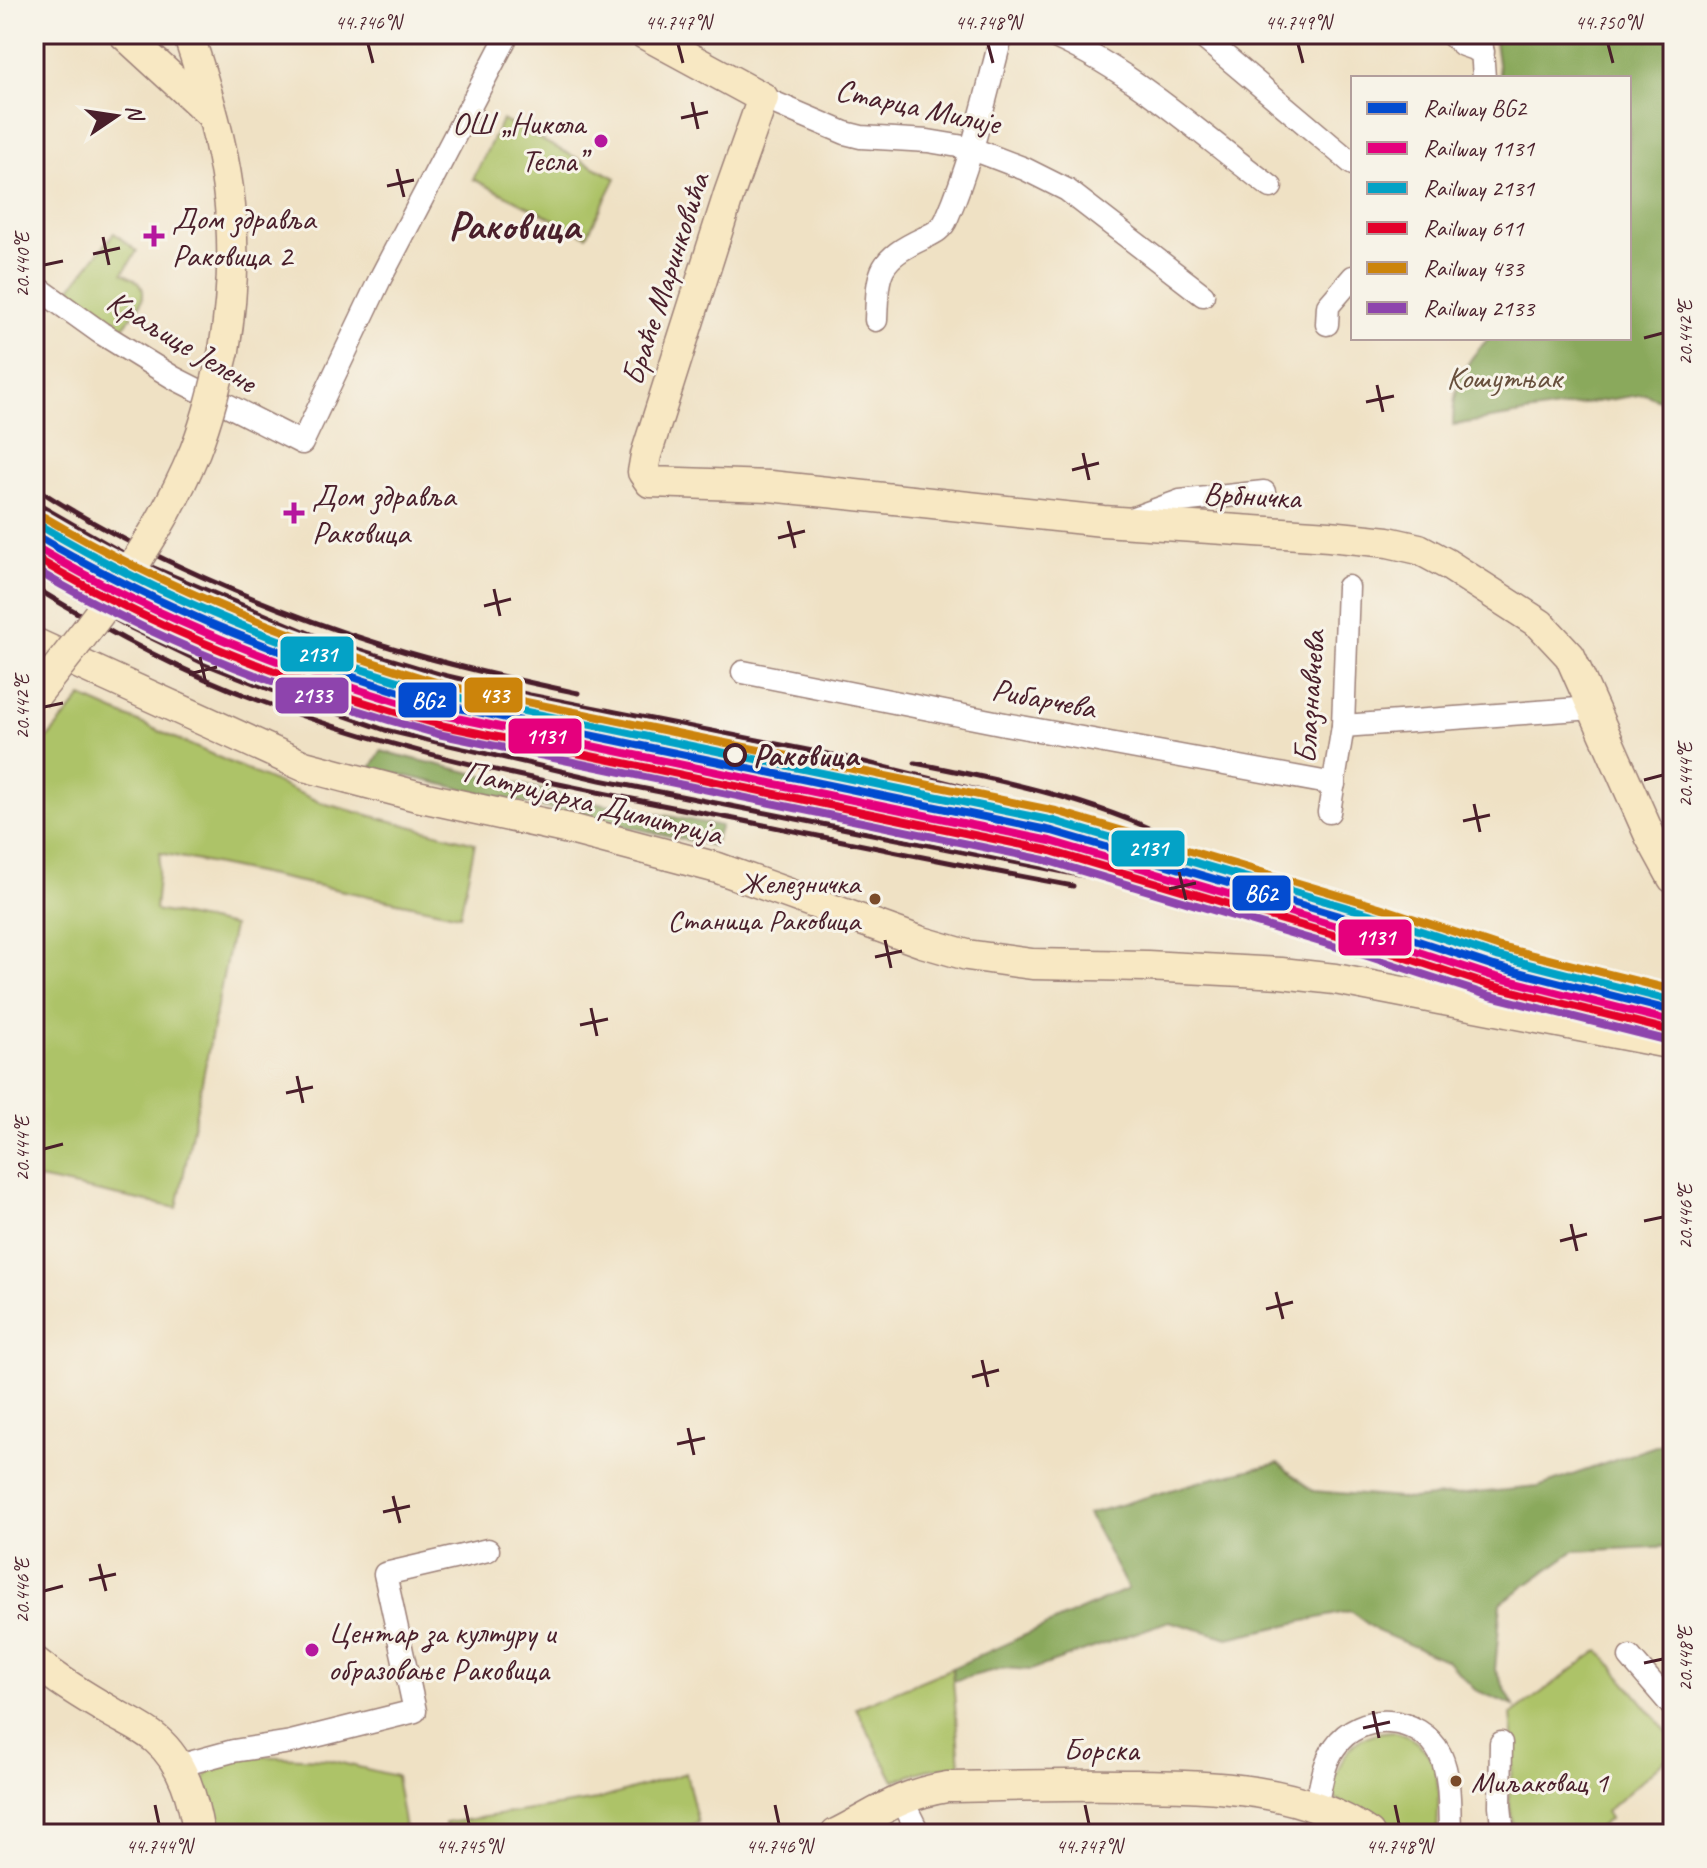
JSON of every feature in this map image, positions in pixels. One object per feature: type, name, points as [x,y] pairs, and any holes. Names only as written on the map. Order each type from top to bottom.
[{"type":"main road","points":[[124,34],[214,117]]},
{"type":"main road","points":[[34,697],[97,617],[157,530],[196,449],[224,350],[232,295],[233,219],[226,164],[188,34]]},
{"type":"main road","name":"Старца Милије","points":[[645,34],[763,98]]},
{"type":"main road","name":"Браће Маринковића","points":[[650,482],[643,472],[646,455],[729,194],[763,98]]},
{"type":"main road","name":"Врбничка","points":[[650,482],[770,486],[1120,523],[1329,536],[1388,542],[1419,549],[1474,581],[1551,634],[1570,656],[1650,836],[1673,878]]},
{"type":"main road","name":"Патријарха Димитрија","points":[[34,643],[304,766],[417,796],[589,833],[718,868],[922,942],[967,955],[1032,964],[1147,966],[1335,979],[1673,1044]]},
{"type":"main road","points":[[34,1661],[68,1686],[155,1738],[178,1766],[194,1805],[199,1834]]},
{"type":"main road","name":"Борска","points":[[836,1834],[901,1798],[947,1787],[1176,1785],[1260,1793],[1316,1806],[1369,1834]]},
{"type":"street","name":"Краљице Јелене","points":[[34,285],[101,333],[174,378],[302,443],[387,266],[508,34]]},
{"type":"street","points":[[876,320],[876,292],[882,269],[894,255],[933,234],[946,222],[1002,34]]},
{"type":"street","points":[[1048,34],[1122,72],[1271,187]]},
{"type":"street","points":[[1199,34],[1351,162]]},
{"type":"street","points":[[1450,34],[1463,45],[1482,43],[1484,76]]},
{"type":"street","name":"Старца Милије","points":[[763,98],[845,133],[970,148],[1025,169],[1067,190],[1203,295]]},
{"type":"street","points":[[1328,315],[1351,280]]},
{"type":"street","points":[[1120,523],[1148,510],[1180,501],[1264,492]]},
{"type":"street","name":"Блазнавчева","points":[[1329,812],[1343,726],[1348,587]]},
{"type":"street","name":"Рибарчева","points":[[743,672],[1334,784]]},
{"type":"street","points":[[1343,726],[1593,708]]},
{"type":"street","points":[[178,1766],[415,1711],[385,1574],[488,1550]]},
{"type":"street","points":[[1630,1657],[1673,1707]]},
{"type":"street","points":[[1316,1806],[1327,1761],[1344,1736],[1367,1723],[1403,1724],[1429,1740],[1443,1760],[1450,1834]]},
{"type":"street","points":[[1501,1743],[1503,1834]]},
{"type":"street","points":[[901,1798],[919,1834]]},
{"type":"green space","name":"Кошутњак","points":[[1494,34],[1673,34],[1673,406],[1645,394],[1453,425],[1460,378],[1487,340],[1631,340],[1631,76],[1500,76]]},
{"type":"green space","points":[[502,120],[616,178],[587,236],[473,179]]},
{"type":"green space","points":[[114,233],[137,251],[123,273],[139,283],[143,296],[136,312],[114,337],[64,297]]},
{"type":"green space","points":[[82,697],[322,803],[475,843],[460,915],[160,853],[155,910],[233,926],[177,1208],[34,1178],[34,754]]},
{"type":"green space","points":[[381,751],[594,802],[721,826],[713,846],[371,768]]},
{"type":"green space","points":[[1673,1440],[1673,1546],[1574,1551],[1501,1603],[1495,1670],[1514,1706],[1475,1690],[1448,1661],[1377,1631],[1350,1611],[1228,1638],[1169,1621],[1031,1670],[1003,1668],[953,1681],[952,1668],[1128,1589],[1088,1514],[1278,1463],[1313,1491],[1412,1499],[1538,1487]]},
{"type":"green space","points":[[1599,1650],[1673,1739],[1673,1753],[1606,1812],[1610,1818],[1591,1834],[1514,1834],[1509,1798],[1514,1744],[1511,1715]]},
{"type":"green space","points":[[952,1668],[960,1765],[926,1770],[894,1781],[856,1708]]},
{"type":"green space","points":[[1393,1731],[1423,1747],[1431,1759],[1438,1786],[1437,1834],[1391,1834],[1330,1795],[1343,1758],[1356,1742]]},
{"type":"green space","points":[[254,1756],[325,1759],[396,1776],[406,1834],[212,1834],[205,1800],[205,1778],[219,1765]]},
{"type":"green space","points":[[686,1773],[698,1823],[659,1834],[446,1834],[445,1823],[597,1800]]},
{"type":"railway","points":[[34,487],[159,557],[248,597],[339,631],[431,659],[578,693]]},
{"type":"railway","points":[[34,502],[135,560],[323,639],[439,674],[848,758],[1086,817],[1373,926]]},
{"type":"railway","points":[[34,574],[131,628],[203,663],[385,730],[600,780],[1159,891],[1358,936]]},
{"type":"railway","points":[[34,587],[114,634],[198,676],[255,699],[371,738],[549,782],[1073,886]]},
{"type":"railway","points":[[915,763],[1013,784],[1077,802],[1171,838]]},
{"type":"rail line","name":"433","points":[[44,517],[141,570],[241,614],[343,653],[449,686],[1056,811],[1379,907],[1500,947],[1673,990]]},
{"type":"rail line","name":"2131","points":[[39,525],[137,578],[237,624],[340,662],[446,695],[1054,821],[1376,916],[1497,956],[1673,1001]]},
{"type":"rail line","name":"BG2","points":[[34,534],[133,588],[233,633],[337,672],[444,705],[1052,831],[1373,926],[1494,966],[1673,1011]]},
{"type":"rail line","name":"1131","points":[[34,546],[132,599],[232,644],[336,682],[442,715],[1050,841],[1370,936],[1492,976],[1671,1021]]},
{"type":"rail line","name":"611","points":[[34,557],[131,610],[231,654],[335,693],[440,725],[1047,850],[1367,945],[1489,985],[1668,1030]]},
{"type":"rail line","name":"2133","points":[[34,569],[180,644],[281,685],[385,719],[438,734],[1045,860],[1487,995],[1666,1040]]},
{"type":"place","name":"ОШ „Никола Тесла”","points":[[601,141]]},
{"type":"place","name":"Дом здравља Раковица 2","points":[[154,236]]},
{"type":"place","name":"Дом здравља Раковица","points":[[294,513]]},
{"type":"place","name":"Раковица","points":[[735,755]]},
{"type":"place","name":"Железничка Станица Раковица","points":[[875,899]]},
{"type":"place","name":"Центар за културу и образовање Раковица","points":[[312,1650]]},
{"type":"place","name":"Миљаковац 1","points":[[1456,1781]]},
{"type":"district","name":"Раковица","points":[[514,225]]}]
